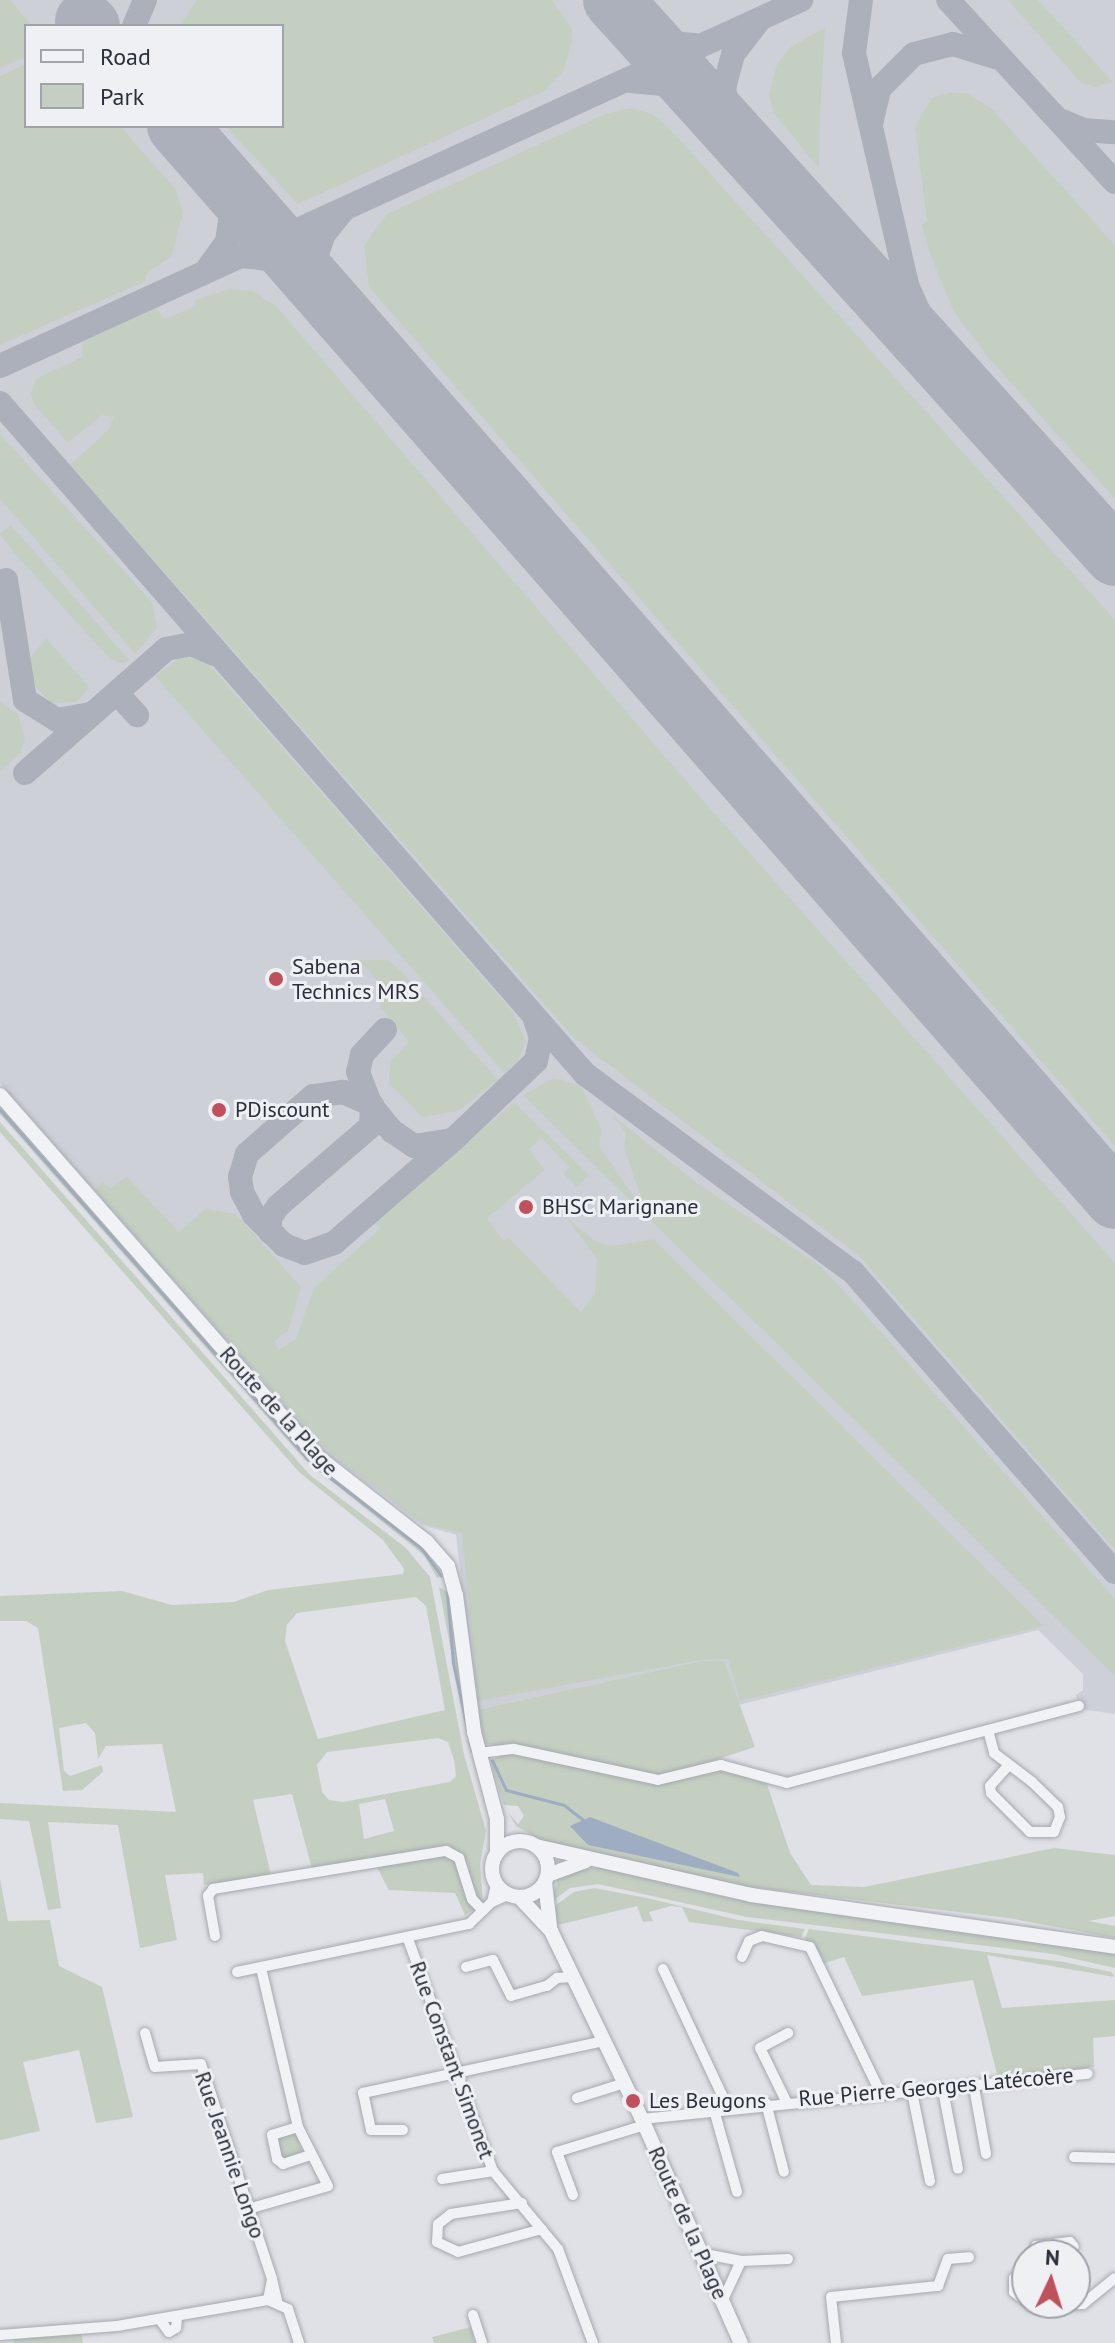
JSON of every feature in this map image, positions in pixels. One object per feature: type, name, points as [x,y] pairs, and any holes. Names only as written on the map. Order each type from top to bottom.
[{"type":"street","name":"Route de la Plage","points":[[0,1095],[317,1456],[439,1554],[456,1595],[479,1753],[493,1800],[497,1853]]},
{"type":"street","points":[[479,1753],[514,1749],[658,1780],[721,1765],[787,1783],[1079,1706]]},
{"type":"street","points":[[988,1730],[992,1750],[1058,1807],[1060,1817],[1054,1832],[1030,1832],[991,1793],[990,1786],[1009,1765]]},
{"type":"street","name":"Route de la Plage","points":[[493,1800],[529,1843]]},
{"type":"street","points":[[529,1843],[545,1856],[546,1879]]},
{"type":"street","points":[[508,1892],[492,1869],[497,1853],[529,1843],[751,1895],[1115,1947]]},
{"type":"street","points":[[215,1936],[208,1896],[213,1889],[446,1851],[459,1858],[472,1899],[483,1911]]},
{"type":"street","points":[[237,1972],[408,1939],[474,1922],[492,1902],[508,1892],[535,1893],[546,1879],[577,1862],[610,1862]]},
{"type":"street","name":"Route de la Plage","points":[[546,1879],[551,1931],[644,2122],[741,2343]]},
{"type":"street","name":"Route de la Plage","points":[[508,1892],[551,1931]]},
{"type":"street","points":[[742,1957],[749,1941],[762,1936],[810,1947],[881,2094]]},
{"type":"street","name":"Rue Constant Simonet","points":[[408,1939],[493,2171],[558,2249],[593,2343]]},
{"type":"street","points":[[466,1967],[493,1960],[511,1996],[574,1977]]},
{"type":"street","points":[[248,2209],[328,2186],[298,2127],[261,1968]]},
{"type":"street","points":[[663,1969],[728,2108]]},
{"type":"street","name":"Rue Jeannie Longo","points":[[145,2033],[155,2067],[201,2064],[272,2279],[273,2301]]},
{"type":"street","points":[[786,2101],[760,2048],[788,2033]]},
{"type":"street","points":[[403,2130],[371,2130],[363,2093],[458,2069],[604,2041]]},
{"type":"street","name":"Rue Pierre Georges Latécoère","points":[[573,2195],[557,2152],[644,2122],[766,2103],[943,2090],[1088,2074]]},
{"type":"street","points":[[577,2098],[625,2083]]},
{"type":"street","points":[[974,2087],[986,2154]]},
{"type":"street","points":[[943,2090],[958,2169]]},
{"type":"street","points":[[912,2092],[930,2181]]},
{"type":"street","points":[[766,2103],[784,2172]]},
{"type":"street","points":[[714,2110],[737,2192]]},
{"type":"street","points":[[298,2127],[272,2135],[277,2159],[283,2164],[311,2155]]},
{"type":"street","points":[[1074,2157],[1115,2158]]},
{"type":"street","points":[[442,2179],[493,2171]]},
{"type":"street","points":[[522,2203],[451,2214],[438,2224],[437,2242],[458,2252],[542,2229]]},
{"type":"street","points":[[700,2253],[741,2261],[788,2259]]},
{"type":"street","points":[[836,2343],[831,2297],[938,2286],[948,2259],[969,2257]]},
{"type":"street","points":[[722,2302],[741,2261]]},
{"type":"street","points":[[1091,2298],[1115,2278]]},
{"type":"street","points":[[0,2335],[177,2318],[273,2301],[288,2309],[299,2343]]},
{"type":"street","points":[[473,2315],[482,2343]]},
{"type":"street","points":[[172,2337],[177,2318]]},
{"type":"street","points":[[160,2320],[172,2337]]},
{"type":"shaded area","points":[[0,0],[1115,0],[1115,1714],[1080,1709],[1076,1695],[1083,1690],[1083,1674],[1038,1630],[739,1705],[724,1662],[701,1661],[476,1710],[456,1535],[422,1525],[318,1446],[265,1383],[269,1379],[262,1371],[257,1375],[0,1083]]},
{"type":"green space","points":[[0,0],[10,0],[30,24],[24,24],[24,58],[0,68]]},
{"type":"green space","points":[[197,0],[552,0],[572,28],[572,40],[564,70],[544,91],[298,204],[227,128],[284,128],[284,24],[180,24]]},
{"type":"green space","points":[[1008,0],[1038,0],[1113,82],[1095,87],[1081,83]]},
{"type":"green space","points":[[825,28],[819,169],[774,113],[769,95],[777,64],[792,46]]},
{"type":"green space","points":[[24,65],[24,128],[122,128],[175,188],[183,212],[172,255],[145,275],[146,281],[0,345],[0,76]]},
{"type":"green space","points":[[949,93],[966,93],[990,107],[1115,245],[1115,499],[987,356],[953,310],[922,225],[927,221],[915,126],[932,98]]},
{"type":"green space","points":[[630,108],[652,114],[668,127],[1115,620],[1115,1146],[369,287],[364,246],[387,214],[605,114]]},
{"type":"green space","points":[[229,289],[253,291],[276,306],[706,804],[1115,1263],[1115,1550],[859,1256],[574,1038],[70,465],[108,430],[114,417],[102,415],[68,443],[34,404],[31,394],[36,379],[82,357],[83,342],[157,308],[164,319],[196,306],[195,300]]},
{"type":"green space","points":[[0,434],[152,602],[157,628],[135,654],[0,499]]},
{"type":"green space","points":[[11,525],[129,660],[123,664],[109,658],[16,555],[0,534]]},
{"type":"green space","points":[[46,638],[89,687],[77,702],[51,703],[32,683],[30,659]]},
{"type":"green space","points":[[182,656],[207,662],[513,1012],[526,1042],[518,1061],[504,1073],[155,676]]},
{"type":"green space","points":[[0,702],[18,714],[25,739],[20,754],[0,771]]},
{"type":"green space","points":[[359,960],[388,960],[402,972],[498,1080],[458,1111],[422,1117],[389,1084],[390,1062],[409,1042],[380,1006],[385,990]]},
{"type":"green space","points":[[554,1078],[581,1086],[602,1130],[599,1145],[634,1197],[643,1202],[624,1148],[626,1133],[612,1115],[697,1183],[819,1265],[858,1306],[1115,1599],[1115,1676],[523,1095]]},
{"type":"green space","points":[[514,1102],[589,1175],[577,1187],[564,1174],[569,1167],[542,1138],[529,1149],[545,1170],[487,1218],[504,1241],[509,1238],[581,1312],[595,1294],[597,1259],[566,1217],[596,1242],[612,1246],[654,1239],[1043,1626],[740,1701],[728,1659],[700,1660],[478,1701],[462,1533],[423,1524],[319,1443],[95,1190],[103,1182],[111,1188],[127,1177],[179,1232],[206,1209],[236,1214],[301,1287],[288,1331],[275,1341],[278,1350],[296,1339],[314,1288],[380,1229],[376,1223]]},
{"type":"green space","points":[[0,1103],[329,1473],[422,1546],[443,1576],[437,1578],[424,1555],[305,1460],[0,1114]]},
{"type":"green space","points":[[0,1122],[310,1475],[406,1548],[430,1577],[464,1754],[486,1831],[480,1864],[483,1903],[465,1915],[455,1893],[389,1890],[372,1858],[312,1869],[292,1794],[253,1800],[271,1875],[204,1885],[203,1873],[165,1875],[177,1940],[140,1948],[118,1825],[48,1822],[61,1908],[48,1910],[29,1821],[0,1819],[0,1803],[176,1812],[162,1744],[106,1746],[98,1759],[95,1733],[86,1723],[59,1728],[64,1771],[70,1776],[102,1765],[103,1772],[82,1790],[63,1791],[38,1628],[26,1621],[0,1621],[0,1596],[122,1591],[172,1605],[234,1602],[268,1590],[403,1574],[404,1569],[383,1540],[299,1472],[0,1132]],"holes":[[[416,1597],[426,1606],[445,1710],[318,1739],[285,1641],[287,1625],[297,1613]],[[438,1738],[448,1742],[456,1776],[450,1782],[343,1802],[329,1800],[322,1792],[317,1765],[327,1752]],[[385,1799],[394,1831],[364,1839],[359,1804]]]},
{"type":"green space","points":[[439,1587],[449,1593],[474,1750],[470,1752]]},
{"type":"green space","points":[[701,1661],[724,1661],[755,1747],[669,1775],[653,1775],[482,1743],[476,1710]]},
{"type":"green space","points":[[507,1752],[652,1783],[720,1769],[767,1784],[790,1853],[811,1885],[864,1887],[1054,1848],[1115,1855],[1115,1916],[1089,1921],[1115,1926],[1115,1938],[1008,1918],[749,1887],[547,1843],[516,1826],[508,1812],[518,1824],[524,1816],[518,1806],[504,1805],[490,1761]]},
{"type":"green space","points":[[602,1868],[738,1900],[1115,1953],[1115,1968],[1053,1954],[747,1917],[598,1884],[570,1888],[551,1902],[559,1876],[575,1869]]},
{"type":"green space","points":[[0,1879],[8,1921],[50,1920],[59,1966],[102,1987],[133,2117],[96,2123],[79,2050],[23,2062],[40,2131],[0,2140]]},
{"type":"green space","points":[[594,1888],[647,1898],[738,1920],[805,1929],[801,1937],[689,1922],[682,1907],[671,1906],[649,1912],[653,1921],[643,1922],[637,1906],[558,1925],[552,1908],[574,1892]]},
{"type":"green space","points":[[809,1929],[1064,1962],[1111,1972],[1115,1977],[987,1955],[1002,2008],[1115,2000],[1115,2036],[1093,2038],[1094,2067],[998,2078],[973,1980],[862,1996],[844,1957],[822,1964],[805,1938]]},
{"type":"green space","points":[[297,2133],[302,2154],[282,2160],[275,2137]]},
{"type":"green space","points":[[471,2327],[475,2343],[434,2343],[432,2337]]},
{"type":"green space","points":[[81,2333],[83,2343],[14,2343],[13,2337]]},
{"type":"water","points":[[590,1817],[738,1873],[740,1877],[588,1845],[570,1826]]},
{"type":"waterway","points":[[0,1110],[310,1462],[421,1548],[441,1576]]},
{"type":"waterway","points":[[447,1593],[453,1663],[472,1751]]},
{"type":"waterway","points":[[492,1760],[506,1790],[564,1805],[583,1820]]},
{"type":"taxiway","points":[[135,24],[145,0]]},
{"type":"taxiway","points":[[0,366],[801,0]]},
{"type":"taxiway","points":[[861,0],[854,53],[907,285],[930,337],[980,406]]},
{"type":"taxiway","points":[[948,0],[1115,182]]},
{"type":"taxiway","points":[[632,21],[660,42],[697,45]]},
{"type":"taxiway","points":[[748,153],[729,118],[724,88],[733,54],[757,23]]},
{"type":"taxiway","points":[[872,120],[879,89],[914,54],[953,44],[995,57]]},
{"type":"taxiway","points":[[631,81],[673,85],[701,100],[719,118]]},
{"type":"taxiway","points":[[1060,120],[1083,130],[1115,132]]},
{"type":"taxiway","points":[[208,268],[227,242],[231,212],[224,184],[210,164]]},
{"type":"taxiway","points":[[327,298],[319,283],[317,254],[324,234],[342,212]]},
{"type":"taxiway","points":[[243,256],[283,261],[316,285]]},
{"type":"taxiway","points":[[0,403],[585,1074],[853,1272],[1115,1572]]},
{"type":"taxiway","points":[[6,580],[25,700],[57,720],[91,714]]},
{"type":"taxiway","points":[[25,773],[166,649],[191,644],[215,654]]},
{"type":"taxiway","points":[[117,693],[137,715]]},
{"type":"taxiway","points":[[370,1104],[343,1092],[313,1096],[247,1154],[240,1177],[242,1192],[254,1215],[284,1245],[305,1253],[334,1243],[454,1139],[536,1061],[541,1037],[535,1020]]},
{"type":"taxiway","points":[[385,1030],[362,1055],[358,1072],[370,1104],[392,1131],[414,1146],[452,1140]]},
{"type":"taxiway","points":[[270,1232],[270,1218],[278,1206],[371,1126],[372,1105]]},
{"type":"runway","points":[[613,0],[1115,556]]},
{"type":"runway","points":[[85,21],[88,24]]},
{"type":"runway","points":[[179,128],[1115,1199]]},
{"type":"place","name":"Sabena Technics MRS","points":[[276,979]]},
{"type":"place","name":"PDiscount","points":[[219,1110]]},
{"type":"place","name":"BHSC Marignane","points":[[526,1207]]},
{"type":"place","name":"Les Beugons","points":[[633,2101]]}]
